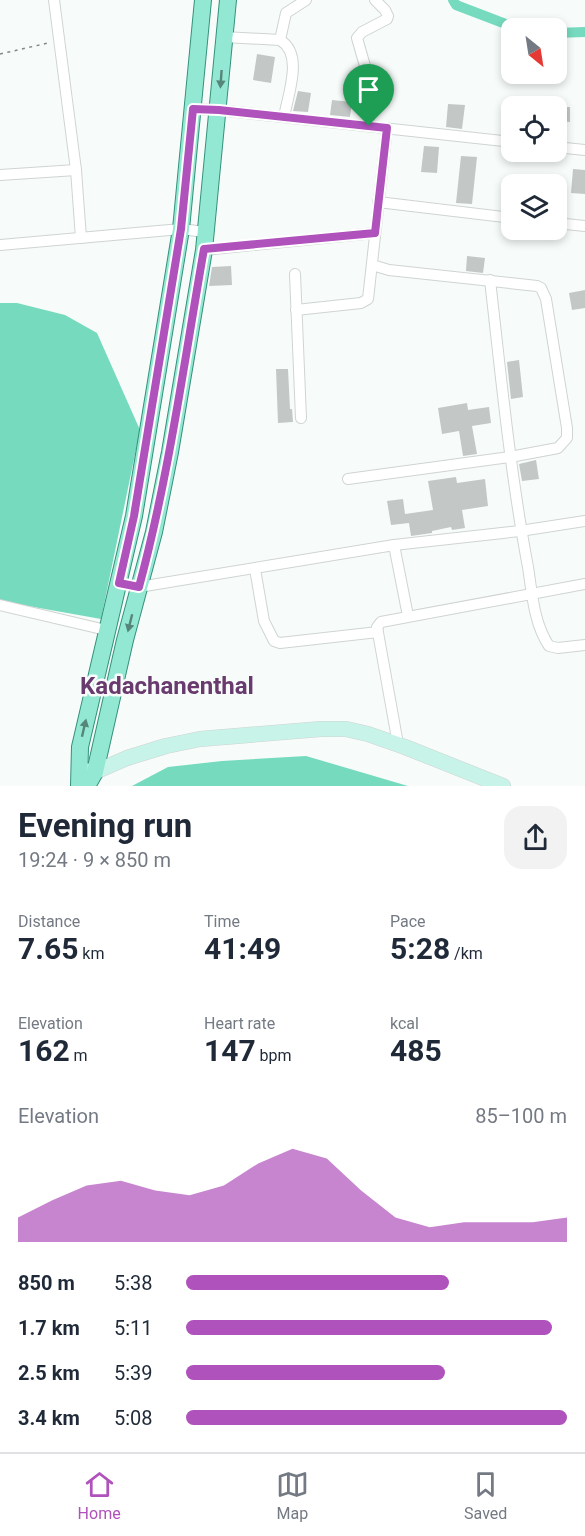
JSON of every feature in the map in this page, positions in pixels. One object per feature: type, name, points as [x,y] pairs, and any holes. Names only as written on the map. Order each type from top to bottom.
[{"type":"main road","points":[[85,779],[80,747],[134,516],[181,229],[203,0]]},
{"type":"main road","points":[[85,779],[154,532],[170,452],[204,249],[228,0]]},
{"type":"main road","points":[[85,779],[127,758],[200,739],[285,731],[346,729],[398,744],[502,786]]},
{"type":"street","points":[[54,0],[76,170],[81,238]]},
{"type":"street","points":[[280,40],[286,13],[306,0]]},
{"type":"street","points":[[369,126],[367,73],[357,38],[362,32],[387,19],[385,10],[375,0]]},
{"type":"street","points":[[224,37],[280,40],[287,44],[294,61],[284,117]]},
{"type":"street","points":[[193,109],[501,141]]},
{"type":"street","points":[[296,310],[366,301],[370,296],[387,128]]},
{"type":"street","points":[[567,148],[585,150]]},
{"type":"street","points":[[0,175],[76,170]]},
{"type":"street","points":[[378,202],[501,217]]},
{"type":"street","points":[[567,224],[585,226]]},
{"type":"street","points":[[0,245],[181,229],[205,232]]},
{"type":"street","points":[[204,249],[375,233]]},
{"type":"street","points":[[348,479],[510,457],[558,448],[567,438],[544,293],[537,286],[388,270],[372,265]]},
{"type":"street","points":[[295,274],[301,418]]},
{"type":"street","points":[[490,280],[520,531],[537,620],[543,638],[549,646],[558,648],[585,645]]},
{"type":"street","points":[[119,583],[139,587],[394,545],[520,531],[585,520]]},
{"type":"street","points":[[394,545],[408,616]]},
{"type":"street","points":[[255,569],[264,621],[274,641],[280,643],[378,632]]},
{"type":"street","points":[[398,744],[377,627],[381,622],[585,584]]},
{"type":"street","points":[[0,605],[106,630]]},
{"type":"path","points":[[0,54],[60,40]]},
{"type":"shaded area","points":[[0,303],[17,303],[65,315],[97,333],[140,430],[101,619],[0,601]]},
{"type":"shaded area","points":[[306,756],[408,786],[132,786],[168,767]]},
{"type":"building","points":[[257,54],[275,57],[271,83],[253,80]]},
{"type":"building","points":[[298,91],[311,93],[308,112],[293,111]]},
{"type":"building","points":[[332,100],[352,102],[350,117],[330,115]]},
{"type":"building","points":[[448,104],[465,105],[462,129],[446,127]]},
{"type":"building","points":[[567,107],[570,107],[570,122],[567,122]]},
{"type":"building","points":[[424,146],[439,147],[437,173],[421,172]]},
{"type":"building","points":[[461,156],[477,157],[472,204],[456,203]]},
{"type":"building","points":[[573,169],[585,170],[585,194],[571,193]]},
{"type":"building","points":[[467,256],[485,258],[483,273],[466,271]]},
{"type":"building","points":[[231,266],[232,285],[209,286],[212,267]]},
{"type":"building","points":[[585,290],[585,308],[572,310],[569,293]]},
{"type":"building","points":[[519,360],[523,397],[511,399],[507,362]]},
{"type":"building","points":[[276,369],[288,369],[293,422],[278,423]]},
{"type":"building","points":[[467,403],[468,410],[489,407],[491,423],[472,426],[477,454],[463,456],[459,431],[442,434],[438,408]]},
{"type":"building","points":[[536,460],[539,479],[522,481],[519,464]]},
{"type":"building","points":[[456,477],[457,483],[485,479],[488,506],[462,510],[465,528],[452,530],[451,527],[411,536],[409,523],[391,525],[387,501],[403,499],[405,514],[433,510],[428,481]]},
{"type":"waterway","points":[[453,0],[456,5],[501,22]]},
{"type":"waterway","points":[[567,33],[585,32]]},
{"type":"district","name":"Kadachanenthal","points":[[167,686]]},
{"type":"route","points":[[193,109],[369,126],[387,128],[375,233],[204,249],[170,452],[154,532],[139,587],[119,583],[134,516],[181,229],[193,109]]}]
